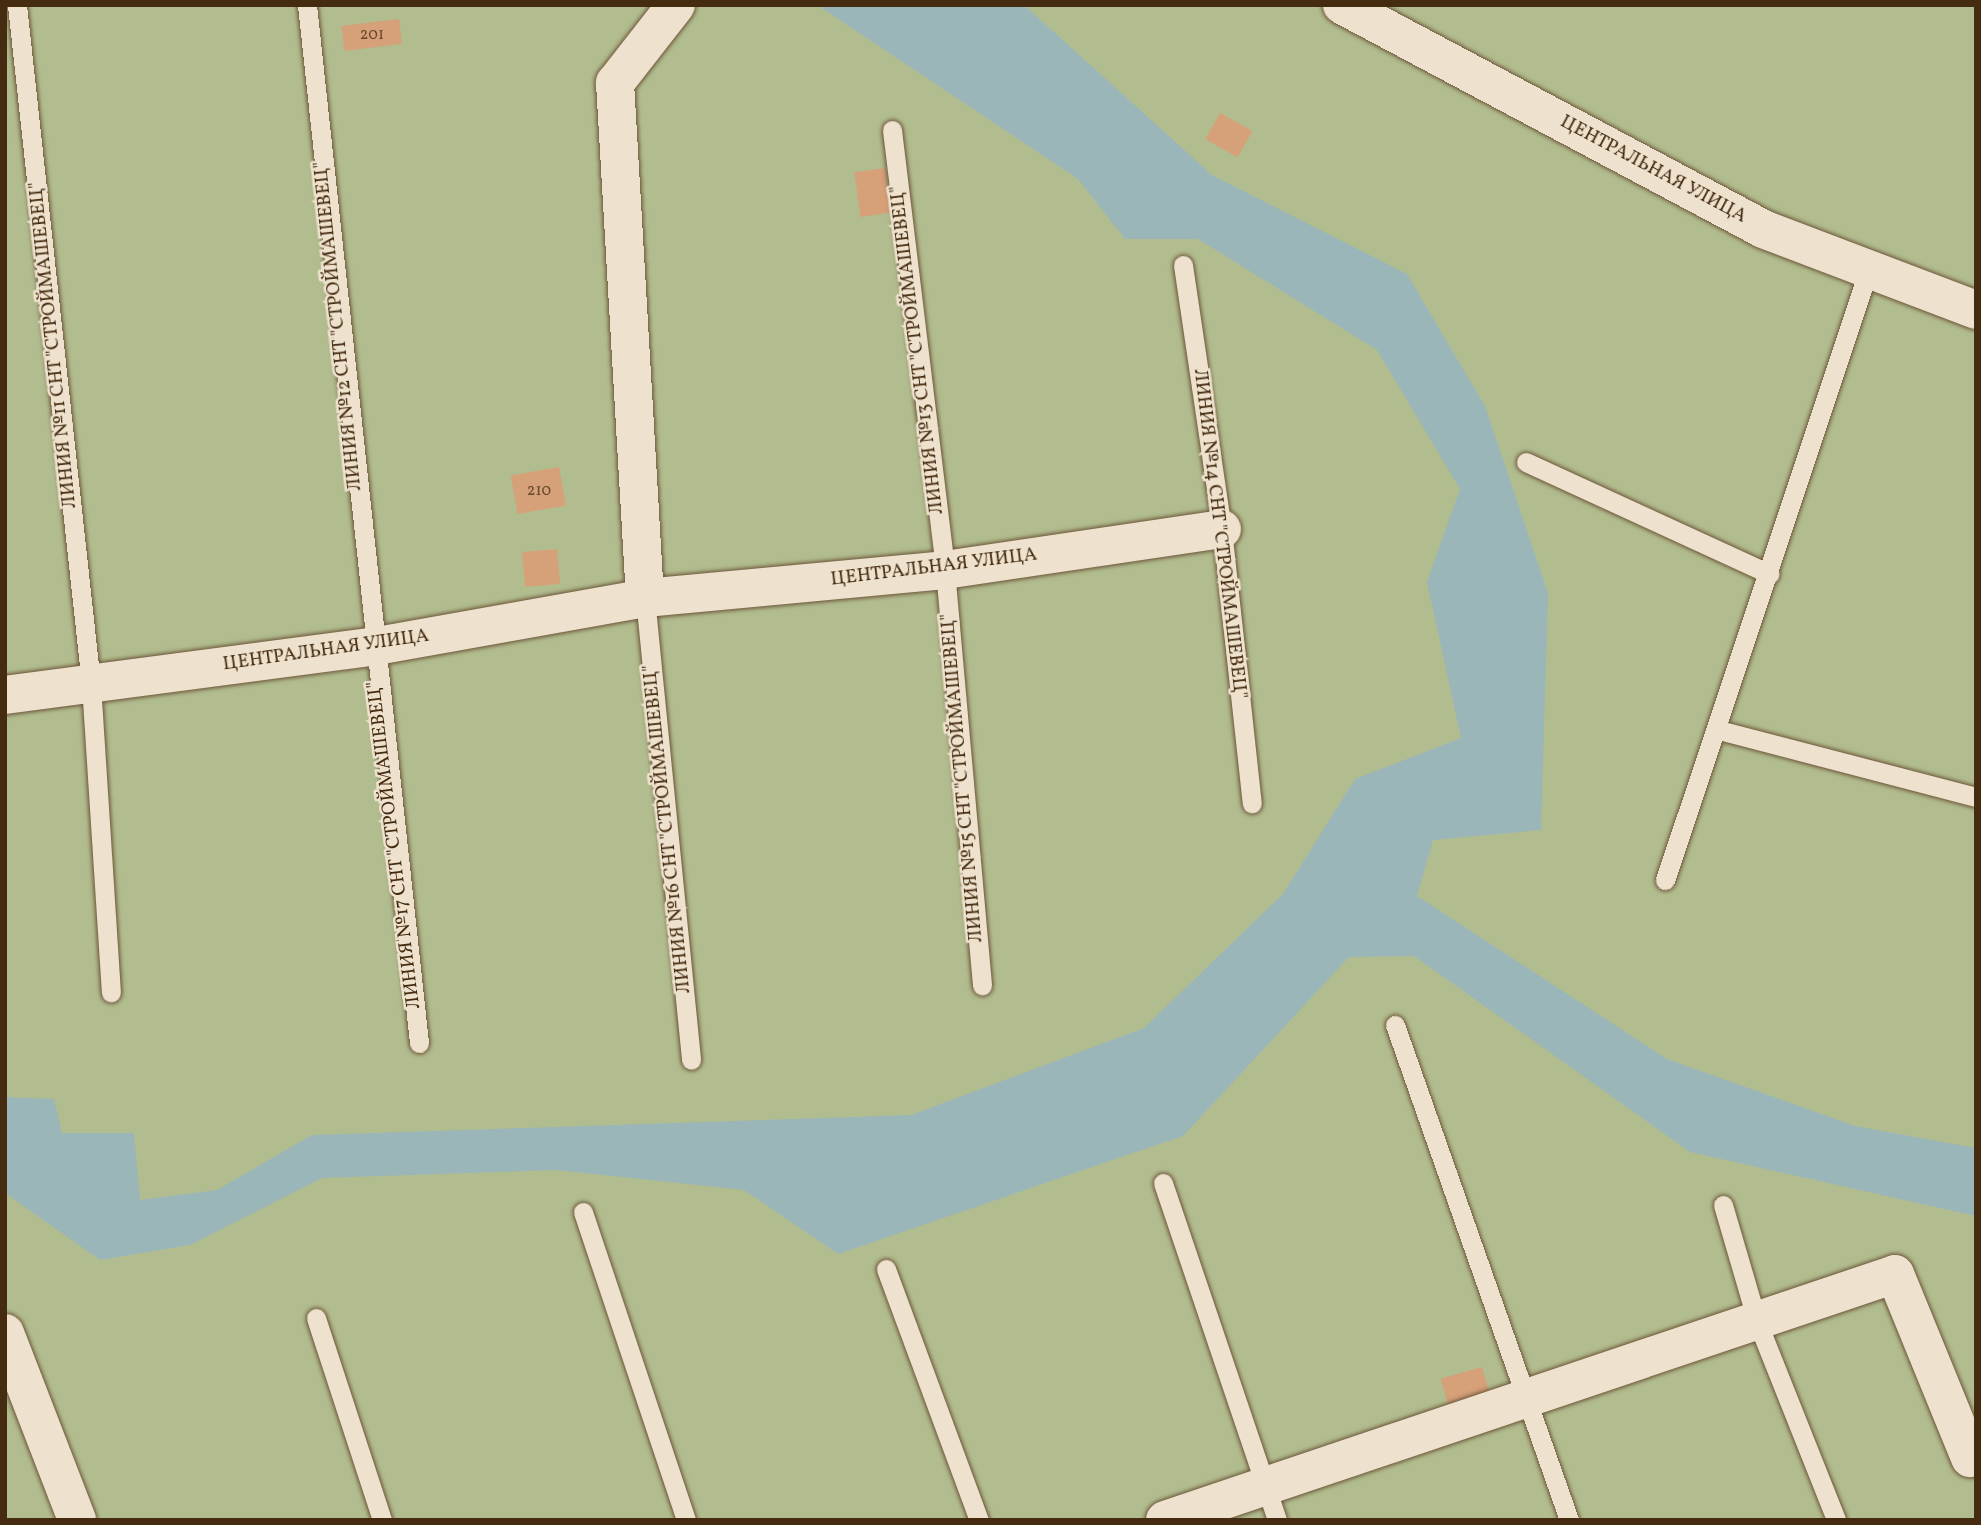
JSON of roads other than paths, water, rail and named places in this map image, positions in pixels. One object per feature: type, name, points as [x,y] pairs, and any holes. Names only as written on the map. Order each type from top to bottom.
[{"type":"street","points":[[645,598],[615,83],[676,5]]},
{"type":"street","name":"ЦЕНТРАЛЬНАЯ УЛИЦА","points":[[1342,5],[1763,229],[1976,310]]},
{"type":"street","name":"ЦЕНТРАЛЬНАЯ УЛИЦА","points":[[5,695],[371,647],[645,598],[945,570],[1222,528]]},
{"type":"street","points":[[1165,1520],[1273,1502],[1528,1398],[1895,1274],[1970,1458]]},
{"type":"street","points":[[5,1333],[77,1520]]},
{"type":"lane","name":"ЛИНИЯ №11 СНТ \"СТРОЙМАШЕВЕЦ\"","points":[[17,5],[91,684],[111,992]]},
{"type":"lane","name":"ЛИНИЯ №12 СНТ \"СТРОЙМАШЕВЕЦ\"","points":[[307,5],[371,647]]},
{"type":"lane","name":"ЛИНИЯ №13 СНТ \"СТРОЙМАШЕВЕЦ\"","points":[[892,130],[945,570]]},
{"type":"lane","name":"ЛИНИЯ №14 СНТ \"СТРОЙМАШЕВЕЦ\"","points":[[1183,265],[1222,528],[1252,803]]},
{"type":"lane","points":[[1665,880],[1719,730],[1869,269]]},
{"type":"lane","points":[[1526,462],[1769,574]]},
{"type":"lane","name":"ЛИНИЯ №15 СНТ \"СТРОЙМАШЕВЕЦ\"","points":[[945,570],[982,985]]},
{"type":"lane","name":"ЛИНИЯ №16 СНТ \"СТРОЙМАШЕВЕЦ\"","points":[[645,598],[691,1060]]},
{"type":"lane","name":"ЛИНИЯ №17 СНТ \"СТРОЙМАШЕВЕЦ\"","points":[[371,647],[419,1043]]},
{"type":"lane","points":[[1719,730],[1976,797]]},
{"type":"lane","points":[[1395,1026],[1569,1520]]},
{"type":"lane","points":[[1163,1183],[1273,1502]]},
{"type":"lane","points":[[1723,1205],[1757,1321],[1836,1520]]},
{"type":"lane","points":[[583,1212],[686,1520]]},
{"type":"lane","points":[[886,1269],[979,1520]]},
{"type":"lane","points":[[316,1318],[382,1520]]},
{"type":"water","points":[[817,5],[1024,5],[1212,175],[1407,274],[1485,406],[1548,593],[1541,830],[1433,840],[1417,896],[1667,1059],[1855,1126],[1976,1148],[1976,1216],[1690,1152],[1414,956],[1349,957],[1183,1136],[838,1254],[744,1190],[556,1170],[322,1178],[190,1245],[100,1260],[5,1193],[5,1097],[54,1099],[62,1133],[134,1133],[140,1200],[217,1190],[312,1135],[911,1115],[1144,1028],[1283,894],[1355,779],[1461,738],[1427,582],[1460,489],[1377,350],[1198,239],[1125,239],[1078,179]]}]
